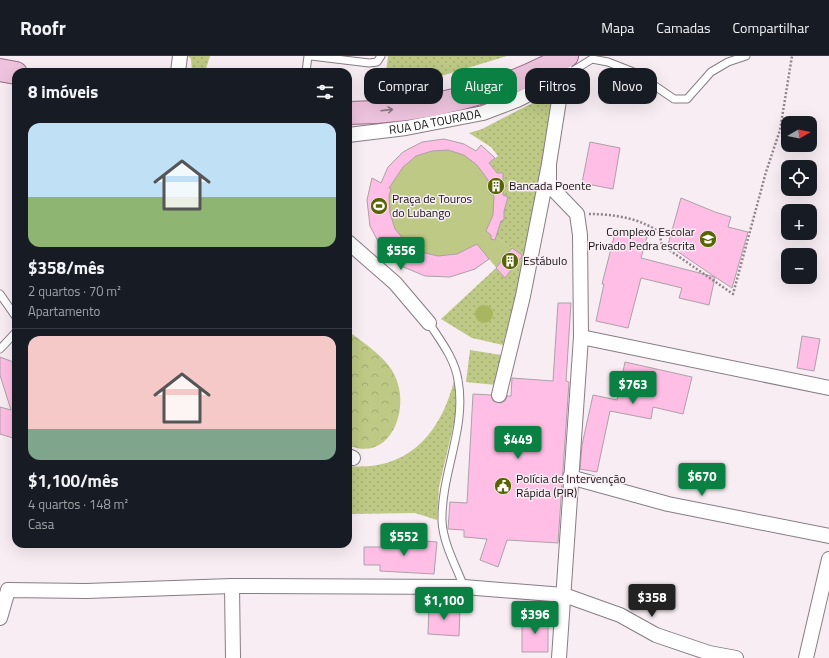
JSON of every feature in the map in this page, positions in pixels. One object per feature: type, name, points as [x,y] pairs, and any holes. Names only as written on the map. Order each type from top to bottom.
[{"type":"main road","points":[[352,113],[368,113],[427,106],[486,92],[565,63]]},
{"type":"main road","points":[[0,70],[12,72]]},
{"type":"street","points":[[178,68],[180,56]]},
{"type":"street","points":[[499,395],[523,296],[549,164],[565,63]]},
{"type":"street","name":"RUA DA TOURADA","points":[[352,135],[406,128],[483,113],[517,100],[565,63]]},
{"type":"street","points":[[549,164],[549,185],[577,214],[580,235],[581,337],[570,477],[564,596],[559,658]]},
{"type":"street","points":[[352,245],[395,283],[429,323]]},
{"type":"street","points":[[581,337],[829,388]]},
{"type":"street","points":[[570,477],[668,504],[829,536]]},
{"type":"street","points":[[806,658],[829,560]]},
{"type":"street","points":[[232,586],[233,658]]},
{"type":"street","points":[[0,618],[8,590],[86,591],[232,586],[464,587],[564,596],[620,615],[656,635],[709,654],[736,658]]},
{"type":"lane","points":[[307,68],[309,56],[369,63],[377,62],[381,56]]},
{"type":"lane","points":[[565,63],[592,59],[608,62],[636,73],[674,99],[687,99],[711,72],[728,62],[746,56]]},
{"type":"lane","points":[[0,294],[12,311]]},
{"type":"lane","points":[[429,323],[454,366],[459,380],[459,421],[452,461],[445,486],[442,523],[448,548],[464,587]]},
{"type":"lane","points":[[0,349],[12,336]]},
{"type":"path","points":[[577,214],[609,214],[650,225],[659,232],[662,245],[733,294],[766,172],[780,130],[792,56]]},
{"type":"green space","points":[[188,56],[210,56],[206,68],[192,68],[191,59]]},
{"type":"green space","points":[[388,56],[507,56],[467,68],[451,68],[451,73],[443,75],[443,68],[387,68]]},
{"type":"green space","points":[[531,104],[553,104],[517,294],[503,345],[472,338],[441,319],[496,268],[505,278],[523,255],[494,236],[496,172],[489,163],[498,156],[491,147],[469,133],[482,129]]},
{"type":"green space","points":[[444,139],[464,144],[476,151],[481,145],[495,158],[490,164],[502,190],[504,209],[499,227],[494,236],[523,255],[505,278],[489,259],[475,269],[450,277],[370,226],[367,200],[372,178],[381,183],[392,164],[405,151],[422,143]]},
{"type":"green space","points":[[352,334],[383,359],[389,366],[394,373],[400,394],[400,407],[392,432],[384,441],[374,447],[362,449],[352,446]]},
{"type":"green space","points":[[470,350],[501,355],[496,385],[466,382]]},
{"type":"green space","points":[[455,377],[456,414],[439,487],[437,520],[415,513],[352,514],[352,466],[370,466],[389,462],[405,455],[420,444],[432,431],[449,397]]},
{"type":"shaded area","points":[[480,305],[488,305],[493,310],[491,321],[488,323],[480,323],[475,318],[475,310]]},
{"type":"building","name":"Praça de Touros do Lubango","points":[[444,139],[464,144],[476,151],[481,145],[495,158],[489,163],[497,173],[503,173],[503,195],[508,197],[504,211],[504,220],[501,221],[495,240],[491,239],[491,235],[486,231],[493,215],[494,197],[488,180],[477,165],[464,155],[448,150],[432,151],[416,156],[403,167],[389,188],[391,189],[389,196],[390,213],[395,229],[406,242],[421,252],[438,256],[457,254],[477,244],[489,259],[475,269],[450,277],[425,276],[401,266],[382,249],[370,226],[367,200],[372,178],[381,183],[388,167],[403,152],[422,142]]},
{"type":"building","points":[[590,142],[620,148],[613,189],[582,183]]},
{"type":"building","name":"Complexo Escolar Privado Pedra escrita","points":[[681,198],[731,217],[728,227],[748,232],[732,288],[668,245]]},
{"type":"building","points":[[616,229],[647,237],[641,258],[715,277],[709,305],[679,298],[682,288],[641,278],[628,328],[596,321],[604,284],[602,284]]},
{"type":"building","name":"Estábulo","points":[[512,248],[522,256],[505,278],[496,268]]},
{"type":"building","points":[[558,303],[571,303],[566,381],[569,382],[558,543],[507,540],[498,567],[480,560],[487,539],[464,537],[464,530],[448,529],[450,502],[467,503],[473,394],[491,395],[493,401],[501,403],[505,401],[507,396],[511,396],[512,378],[553,381]]},
{"type":"building","points":[[802,336],[820,339],[814,371],[797,368]]},
{"type":"building","points":[[0,357],[12,362],[12,438],[0,434],[0,407],[11,410],[0,375]]},
{"type":"building","points":[[625,362],[692,377],[683,414],[653,407],[651,419],[610,411],[597,472],[580,469],[582,445],[593,395],[617,400]]},
{"type":"building","points":[[404,539],[437,542],[434,574],[380,571],[380,565],[364,565],[364,547],[403,547]]},
{"type":"building","points":[[429,607],[460,608],[459,636],[428,634]]},
{"type":"building","points":[[529,617],[548,618],[548,652],[522,652],[522,623],[529,623]]},
{"type":"place","name":"Bancada Poente","points":[[496,186]]},
{"type":"place","name":"Praça de Touros do Lubango","points":[[379,206]]},
{"type":"place","name":"Complexo Escolar Privado Pedra escrita","points":[[708,239]]},
{"type":"place","name":"Estábulo","points":[[510,261]]},
{"type":"place","name":"Polícia de Intervenção Rápida (PIR)","points":[[503,486]]}]
